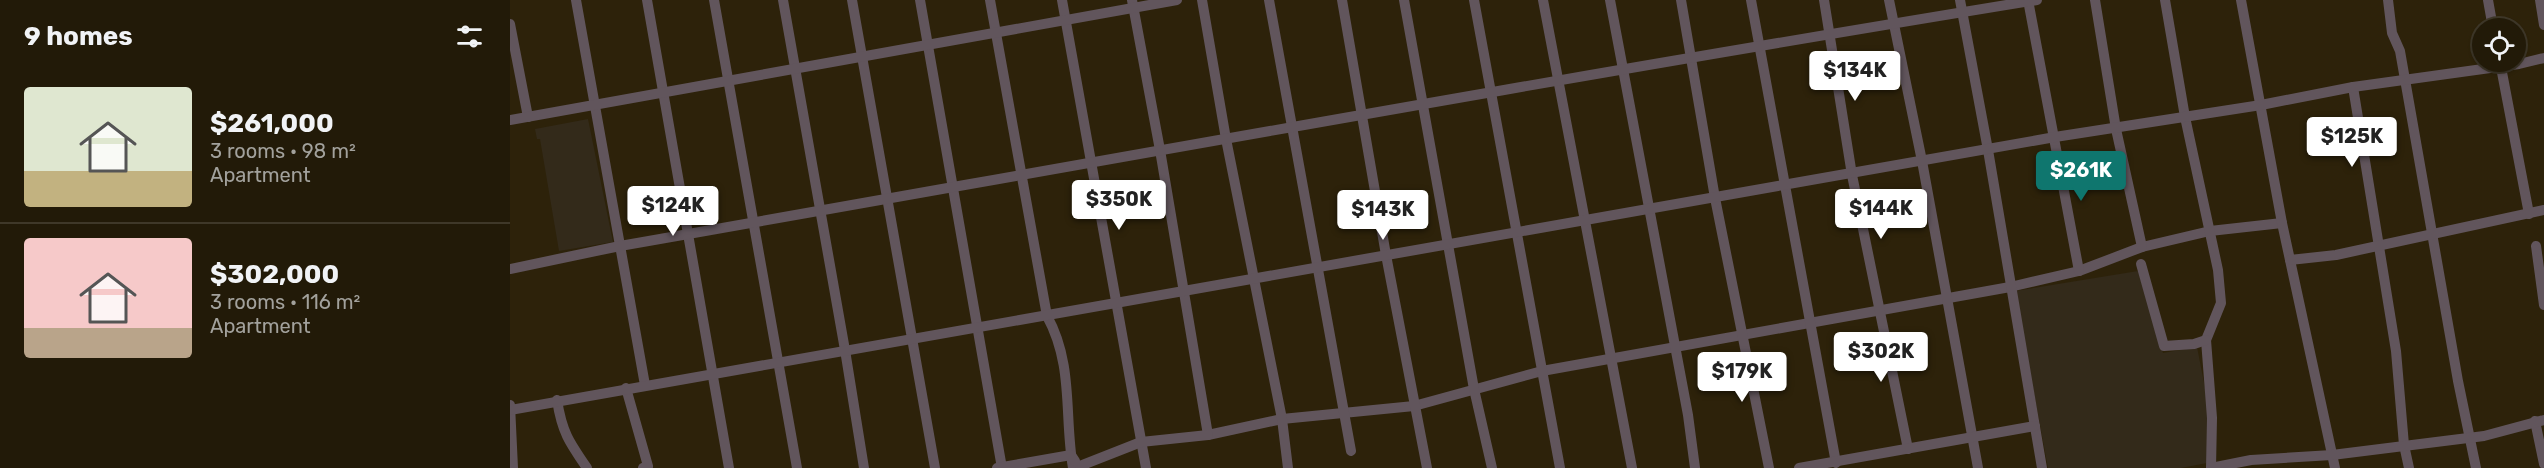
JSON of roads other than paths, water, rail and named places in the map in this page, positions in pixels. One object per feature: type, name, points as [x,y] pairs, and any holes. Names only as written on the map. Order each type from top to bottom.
[{"type":"street","points":[[576,0],[645,385]]},
{"type":"street","points":[[647,0],[729,468]]},
{"type":"street","points":[[714,0],[797,468]]},
{"type":"street","points":[[783,0],[864,468]]},
{"type":"street","points":[[852,0],[935,468]]},
{"type":"street","points":[[920,0],[979,327],[1000,468],[1071,455]]},
{"type":"street","points":[[990,0],[994,33],[1047,316],[1057,334],[1062,352],[1067,381],[1071,455],[1078,467],[1141,442],[1208,435],[1282,419],[1414,406],[1542,370],[2010,287],[2079,270],[2142,247],[2210,231],[2282,223]]},
{"type":"street","points":[[1062,0],[1093,162],[1146,468]]},
{"type":"street","points":[[510,120],[1066,20],[1132,4],[1177,0]]},
{"type":"street","points":[[1202,0],[1226,139],[1282,419],[1288,468]]},
{"type":"street","points":[[1269,0],[1346,413],[1351,451]]},
{"type":"street","points":[[1342,0],[1386,255],[1427,468]]},
{"type":"street","points":[[1404,0],[1474,389],[1492,468]]},
{"type":"street","points":[[1474,0],[1560,468]]},
{"type":"street","points":[[1543,0],[1632,468]]},
{"type":"street","points":[[1610,0],[1688,415],[1695,468]]},
{"type":"street","points":[[1681,0],[1693,57],[1715,198],[1769,468]]},
{"type":"street","points":[[1751,0],[1836,463]]},
{"type":"street","points":[[1824,0],[1852,175],[1908,449]]},
{"type":"street","points":[[1889,0],[1922,162],[1978,468]]},
{"type":"street","points":[[1960,0],[2042,468]]},
{"type":"street","points":[[510,269],[620,246],[1160,150],[2031,0],[2079,270]]},
{"type":"street","points":[[2095,0],[2116,129],[2142,247]]},
{"type":"street","points":[[2165,0],[2185,117],[2218,270],[2221,303],[2206,340],[2212,418],[2211,468],[2484,436],[2540,421],[2544,464]]},
{"type":"street","points":[[2241,0],[2282,223],[2335,468]]},
{"type":"street","points":[[2388,0],[2392,33],[2400,51],[2476,468]]},
{"type":"street","points":[[2487,0],[2491,18]]},
{"type":"street","points":[[2540,0],[2544,25]]},
{"type":"street","points":[[1132,4],[1160,150],[1208,435]]},
{"type":"street","points":[[510,24],[528,117]]},
{"type":"street","points":[[2526,60],[2544,58]]},
{"type":"street","points":[[513,468],[510,408],[1585,222],[2055,137],[2116,129],[2354,87],[2472,69]]},
{"type":"street","points":[[2502,72],[2529,214]]},
{"type":"street","points":[[2354,87],[2396,351],[2404,445],[2409,468]]},
{"type":"street","points":[[2290,260],[2336,255],[2544,210]]},
{"type":"street","points":[[2536,246],[2544,305]]},
{"type":"street","points":[[2141,264],[2164,346],[2194,344],[2206,340]]},
{"type":"street","points":[[626,388],[648,466],[644,468]]},
{"type":"street","points":[[557,400],[561,426],[587,468]]},
{"type":"street","points":[[1799,468],[2034,426]]}]
